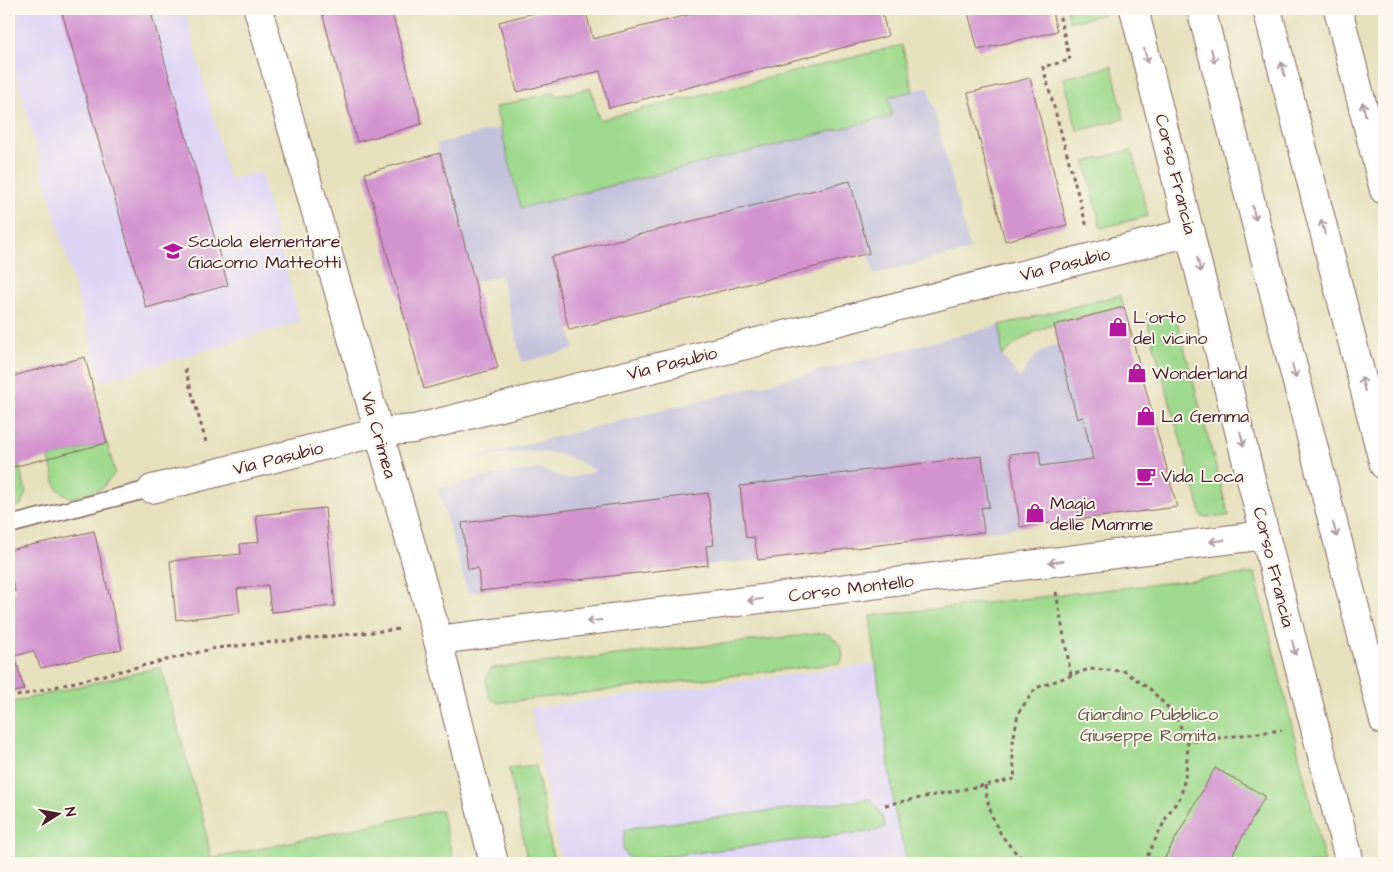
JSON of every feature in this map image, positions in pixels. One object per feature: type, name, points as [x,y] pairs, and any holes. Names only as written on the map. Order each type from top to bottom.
[{"type":"street","name":"Via Crimea","points":[[258,9],[436,633],[494,863]]},
{"type":"street","name":"Corso Francia","points":[[1134,9],[1265,535],[1350,863]]},
{"type":"street","points":[[1201,9],[1384,721]]},
{"type":"street","points":[[1267,9],[1384,465]]},
{"type":"street","points":[[1338,9],[1384,190]]},
{"type":"street","name":"Via Pasubio","points":[[147,490],[379,432],[414,429],[1191,232]]},
{"type":"street","name":"Corso Montello","points":[[436,633],[1051,562],[1265,535]]},
{"type":"lane","name":"Via Pasubio","points":[[9,525],[147,490]]},
{"type":"path","points":[[1058,9],[1070,60],[1043,66],[1095,256]]},
{"type":"path","points":[[185,369],[216,473]]},
{"type":"path","points":[[1051,562],[1071,675]]},
{"type":"path","points":[[9,698],[216,648],[436,633]]},
{"type":"path","points":[[885,805],[1016,779],[1012,748],[1018,714],[1036,688],[1089,669],[1124,671],[1150,689],[1175,714],[1188,742],[1186,772],[1181,796],[1168,814],[1144,863]]},
{"type":"path","points":[[1188,742],[1315,726]]},
{"type":"path","points":[[985,785],[988,811],[999,832],[1027,863]]},
{"type":"shaded area","name":"Scuola elementare Giacomo Matteotti","points":[[9,9],[185,9],[229,180],[260,172],[300,322],[101,381],[9,50]]},
{"type":"shaded area","points":[[928,87],[970,250],[874,274],[850,181],[551,256],[574,349],[522,362],[501,275],[474,282],[437,144],[500,128],[521,208],[891,116],[888,97]]},
{"type":"shaded area","points":[[1000,325],[1002,356],[1020,378],[1031,361],[1041,352],[1058,343],[1078,419],[1083,417],[1093,459],[1041,466],[1039,451],[1010,454],[1020,527],[984,532],[981,508],[989,506],[982,456],[740,486],[746,537],[754,537],[758,560],[708,565],[706,546],[714,545],[708,494],[462,523],[468,569],[478,568],[480,591],[468,593],[438,488],[500,474],[540,469],[567,479],[595,471],[578,461],[558,454],[528,451],[464,460]]},
{"type":"shaded area","points":[[875,664],[895,815],[908,863],[561,863],[531,708]]},
{"type":"green space","points":[[1067,9],[1104,9],[1105,14],[1070,22]]},
{"type":"green space","points":[[902,45],[913,91],[888,97],[892,116],[521,208],[495,107],[554,92],[556,96],[591,88],[599,120]]},
{"type":"green space","points":[[1112,66],[1124,119],[1077,131],[1064,78]]},
{"type":"green space","points":[[1132,150],[1148,216],[1101,228],[1085,162]]},
{"type":"green space","points":[[1120,295],[1124,307],[1075,318],[1043,328],[1015,345],[1002,356],[1000,325]]},
{"type":"green space","points":[[1175,313],[1229,516],[1202,517],[1147,320]]},
{"type":"green space","points":[[107,443],[115,473],[101,489],[71,498],[57,489],[49,458]]},
{"type":"green space","points":[[19,465],[26,492],[21,505],[9,509],[9,468]]},
{"type":"green space","name":"Giardino Pubblico Giuseppe Romita","points":[[1255,573],[1325,863],[908,863],[895,815],[870,616]]},
{"type":"green space","points":[[825,633],[840,645],[843,654],[841,663],[499,703],[490,698],[487,685],[487,675],[493,668]]},
{"type":"green space","points":[[161,667],[204,822],[211,859],[441,810],[454,863],[9,863],[9,703]]},
{"type":"green space","points":[[536,765],[554,863],[528,863],[509,768]]},
{"type":"green space","points":[[871,799],[882,816],[885,827],[876,831],[637,860],[629,859],[623,850],[624,830],[636,827]]},
{"type":"building","points":[[61,9],[150,9],[228,285],[146,308]]},
{"type":"building","points":[[321,9],[391,9],[422,124],[357,142]]},
{"type":"building","points":[[549,9],[585,9],[593,39],[711,9],[881,9],[888,36],[609,108],[600,71],[517,92],[499,22]]},
{"type":"building","points":[[967,9],[1051,9],[1057,31],[978,50]]},
{"type":"building","points":[[1030,78],[1067,225],[1005,241],[968,93]]},
{"type":"building","points":[[440,153],[498,368],[424,389],[365,173]]},
{"type":"building","points":[[850,181],[869,253],[569,330],[551,257]]},
{"type":"building","points":[[1124,307],[1177,507],[1020,527],[1010,454],[1039,451],[1041,466],[1093,459],[1083,417],[1077,419],[1054,325]]},
{"type":"building","points":[[85,357],[107,443],[9,468],[9,377]]},
{"type":"building","points":[[982,456],[989,507],[981,508],[984,532],[758,560],[754,537],[746,538],[740,486]]},
{"type":"building","points":[[708,493],[714,545],[706,546],[708,565],[480,591],[478,568],[468,569],[462,523]]},
{"type":"building","points":[[325,508],[335,606],[271,612],[268,585],[237,589],[240,613],[176,620],[170,561],[241,554],[240,544],[259,542],[256,515]]},
{"type":"building","points":[[94,531],[122,649],[41,668],[33,651],[15,656],[24,690],[9,693],[9,594],[15,592],[9,569],[9,550]]},
{"type":"building","points":[[1215,768],[1265,796],[1228,863],[1167,863],[1163,861]]},
{"type":"place","name":"Scuola elementare Giacomo Matteotti","points":[[173,251]]},
{"type":"place","name":"L'orto del vicino","points":[[1118,327]]},
{"type":"place","name":"Wonderland","points":[[1137,373]]},
{"type":"place","name":"La Gemma","points":[[1146,416]]},
{"type":"place","name":"Vida Loca","points":[[1146,476]]},
{"type":"place","name":"Magia delle Mamme","points":[[1035,513]]}]
